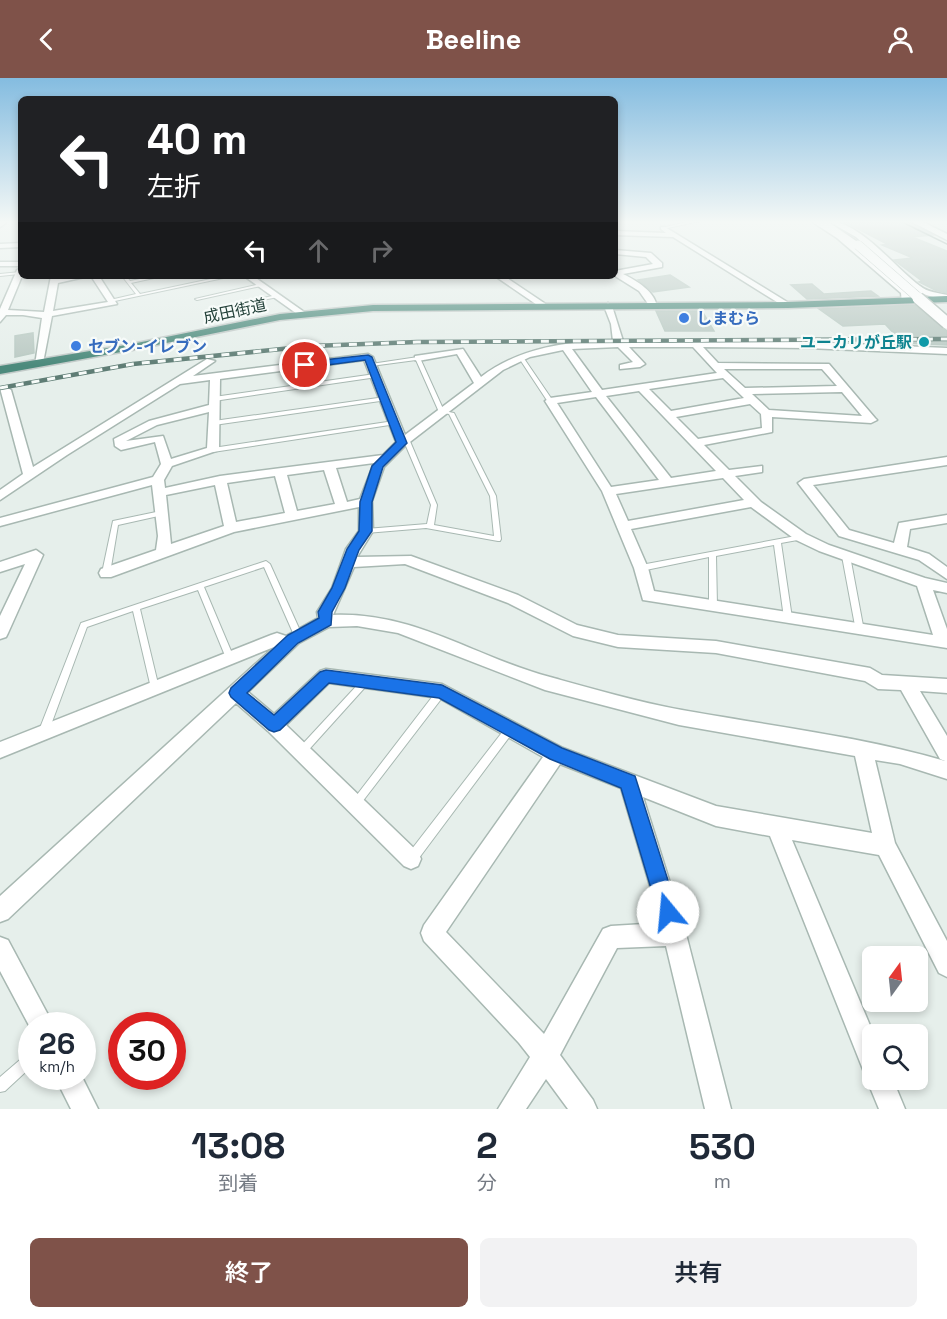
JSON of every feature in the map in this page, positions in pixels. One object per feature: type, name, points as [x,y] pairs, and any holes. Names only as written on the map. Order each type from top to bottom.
[{"type":"highway","name":"成田街道","points":[[0,370],[303,314],[373,308],[788,305],[947,298]]},
{"type":"street","points":[[618,272],[636,269]]},
{"type":"street","points":[[730,269],[788,305]]},
{"type":"street","points":[[877,269],[907,295],[904,301]]},
{"type":"street","points":[[886,269],[947,323]]},
{"type":"street","points":[[895,269],[919,290],[947,298]]},
{"type":"street","points":[[618,275],[647,292],[654,306]]},
{"type":"street","points":[[1,316],[18,277]]},
{"type":"street","points":[[38,363],[55,279]]},
{"type":"street","points":[[1,316],[23,312],[38,316],[48,315],[113,304],[97,279]]},
{"type":"street","points":[[252,279],[303,314]]},
{"type":"street","points":[[504,279],[546,307]]},
{"type":"street","points":[[608,306],[615,324],[616,344]]},
{"type":"street","points":[[522,360],[568,350],[616,344]]},
{"type":"street","points":[[616,344],[640,364],[624,367]]},
{"type":"street","points":[[326,621],[325,612],[339,588],[353,549],[366,531],[366,502],[378,466],[404,441],[499,368],[567,346],[616,344],[807,345],[947,351]]},
{"type":"street","points":[[697,346],[720,370],[766,413],[871,420],[825,366],[720,370],[642,388],[550,401],[608,491],[624,526],[648,596],[944,643],[922,583]]},
{"type":"street","points":[[568,350],[668,483]]},
{"type":"street","points":[[418,358],[460,351],[479,383]]},
{"type":"street","points":[[178,381],[368,357],[394,423],[404,441]]},
{"type":"street","points":[[0,496],[29,475],[210,361]]},
{"type":"street","points":[[167,464],[213,450],[215,377]]},
{"type":"street","points":[[642,388],[753,503],[801,537],[922,583],[947,588]]},
{"type":"street","points":[[742,391],[845,389]]},
{"type":"street","points":[[0,391],[6,390],[29,475]]},
{"type":"street","points":[[668,415],[752,400]]},
{"type":"street","points":[[163,552],[165,536],[158,487],[167,464],[159,438],[121,446],[120,440],[153,423],[214,403]]},
{"type":"street","points":[[694,443],[768,430],[766,413]]},
{"type":"street","points":[[0,522],[158,487],[386,458]]},
{"type":"street","points":[[945,463],[804,483],[844,533],[924,557],[947,574]]},
{"type":"street","points":[[329,465],[342,506]]},
{"type":"street","points":[[608,491],[758,469]]},
{"type":"street","points":[[279,472],[292,515]]},
{"type":"street","points":[[220,480],[231,528]]},
{"type":"street","points":[[106,573],[231,528],[366,502]]},
{"type":"street","points":[[624,526],[753,503]]},
{"type":"street","points":[[899,549],[904,526],[947,519]]},
{"type":"street","points":[[0,567],[36,555],[4,618],[0,633]]},
{"type":"street","points":[[348,562],[406,559],[513,599],[573,630],[618,641],[716,647],[870,675],[878,682],[947,686]]},
{"type":"street","points":[[0,911],[294,639],[326,621],[357,620],[400,627],[545,683],[679,717],[900,756],[947,770]]},
{"type":"street","points":[[0,750],[277,639],[294,639]]},
{"type":"street","points":[[274,725],[326,676],[442,691],[556,754],[716,816],[885,846]]},
{"type":"street","points":[[906,684],[947,753]]},
{"type":"street","points":[[237,693],[274,725],[411,859]]},
{"type":"street","points":[[863,750],[885,846],[947,965]]},
{"type":"street","points":[[556,754],[432,933],[528,1034],[584,1109]]},
{"type":"street","points":[[628,782],[675,934],[718,1109]]},
{"type":"street","points":[[777,827],[862,1036]]},
{"type":"street","points":[[511,1109],[545,1057],[611,937],[675,934]]},
{"type":"street","points":[[0,948],[34,1012]]},
{"type":"street","points":[[76,1090],[85,1109]]},
{"type":"street","points":[[884,1090],[892,1109]]},
{"type":"lane","points":[[0,275],[18,272]]},
{"type":"lane","points":[[126,279],[139,295]]},
{"type":"lane","points":[[129,282],[145,279]]},
{"type":"lane","points":[[111,301],[216,279]]},
{"type":"lane","points":[[197,299],[261,285]]},
{"type":"lane","points":[[242,303],[277,296]]},
{"type":"lane","points":[[366,531],[430,527],[498,539],[493,496],[451,413],[442,412],[418,358],[371,365]]},
{"type":"lane","points":[[522,360],[550,401]]},
{"type":"lane","points":[[214,403],[375,376]]},
{"type":"lane","points":[[214,423],[385,399]]},
{"type":"lane","points":[[213,450],[394,423]]},
{"type":"lane","points":[[404,441],[434,505],[430,527]]},
{"type":"lane","points":[[106,573],[115,523],[161,513]]},
{"type":"lane","points":[[640,568],[801,537]]},
{"type":"lane","points":[[777,542],[788,618]]},
{"type":"lane","points":[[712,554],[713,606]]},
{"type":"lane","points":[[846,556],[860,631]]},
{"type":"lane","points":[[43,733],[84,625],[266,564],[294,639]]},
{"type":"lane","points":[[200,586],[230,658]]},
{"type":"lane","points":[[136,607],[155,688]]},
{"type":"lane","points":[[301,752],[365,681]]},
{"type":"lane","points":[[355,804],[442,691]]},
{"type":"lane","points":[[411,859],[510,729]]},
{"type":"lane","points":[[0,1086],[18,1070]]},
{"type":"building","points":[[906,269],[947,269],[947,293],[919,282],[922,281]]},
{"type":"building","points":[[670,275],[689,287],[653,292],[638,280]]},
{"type":"building","points":[[812,284],[824,294],[871,291],[878,296],[807,299],[791,285]]},
{"type":"building","points":[[915,305],[947,331],[947,345],[903,343],[885,324],[843,326],[819,309]]},
{"type":"building","points":[[656,311],[702,311],[714,331],[665,331]]},
{"type":"building","points":[[33,333],[34,353],[15,357],[15,336]]},
{"type":"railway","points":[[0,388],[133,364],[312,346],[417,342],[947,339]]},
{"type":"place","name":"しまむら","points":[[684,318]]},
{"type":"place","name":"ユーカリが丘駅","points":[[924,342]]},
{"type":"place","name":"セブン-イレブン","points":[[76,346]]},
{"type":"route","points":[[305,365],[368,357],[402,443],[378,466],[366,502],[366,531],[353,549],[339,588],[325,612],[326,621],[293,639],[237,693],[274,725],[326,676],[442,691],[556,754],[628,782],[668,912]]}]
